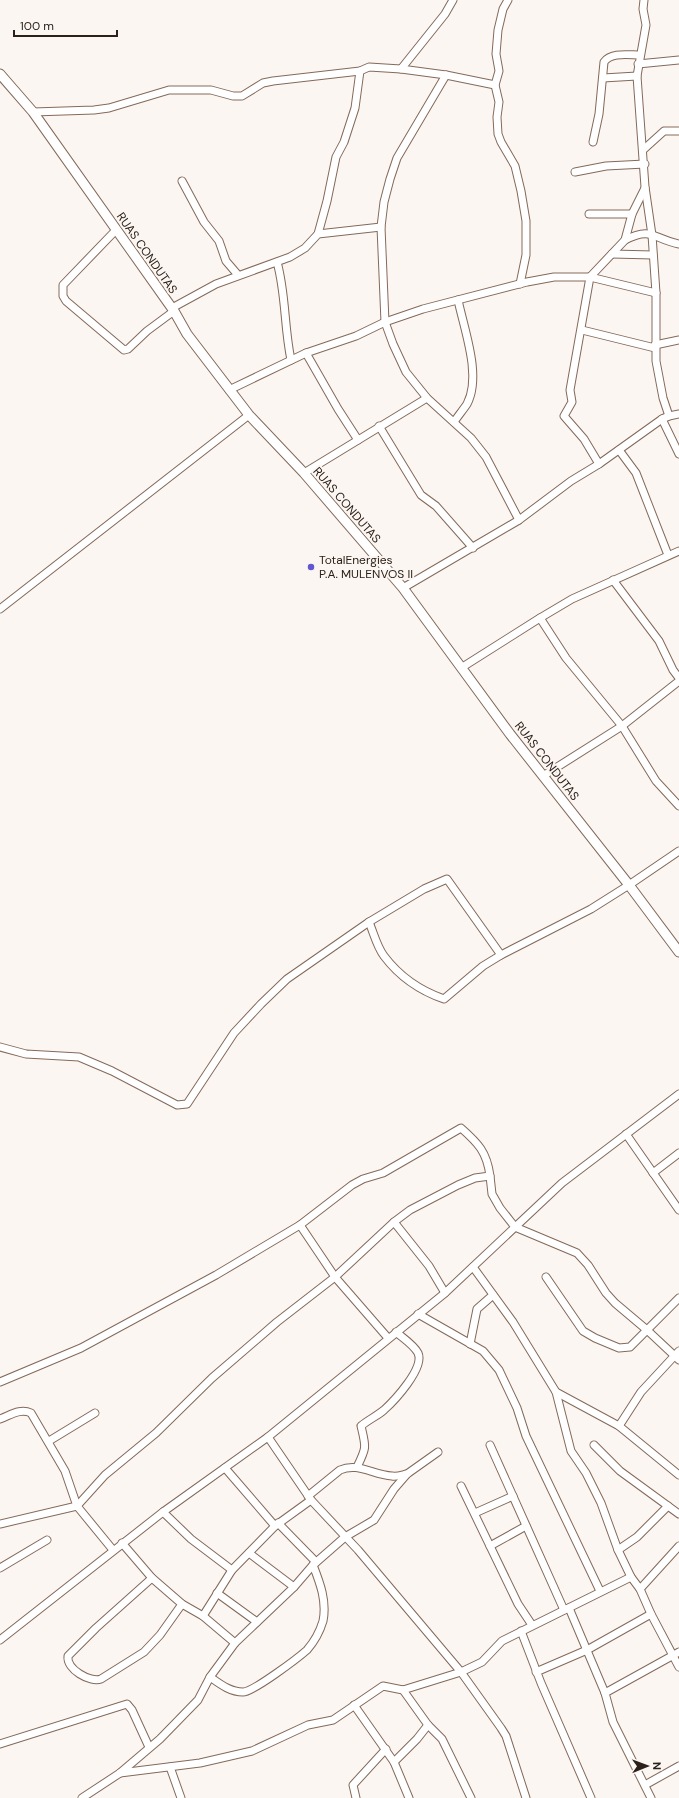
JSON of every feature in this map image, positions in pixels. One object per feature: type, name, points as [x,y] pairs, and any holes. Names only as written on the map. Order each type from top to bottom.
[{"type":"street","points":[[401,69],[445,14],[453,0]]},
{"type":"street","points":[[508,0],[503,9],[498,30],[496,54],[500,71],[495,85],[499,102],[497,117],[498,134],[515,166],[526,221],[526,255],[520,284]]},
{"type":"street","points":[[644,0],[646,24],[637,76],[645,164],[645,187],[653,243],[656,293],[655,346],[659,383],[669,416]]},
{"type":"street","points":[[593,142],[599,114],[604,62],[609,56],[640,55]]},
{"type":"street","points":[[638,64],[679,60]]},
{"type":"street","points":[[33,112],[94,110],[109,108],[169,90],[211,90],[233,96],[242,96],[264,83],[360,71],[369,67],[401,69],[495,85]]},
{"type":"street","points":[[116,230],[63,285],[63,296],[66,301],[124,350],[128,349],[173,309],[216,284],[276,262],[301,251],[318,234],[336,157],[344,142],[355,108],[360,71]]},
{"type":"street","name":"RUAS CONDUTAS","points":[[0,74],[33,112],[173,309],[188,334],[229,390],[249,415],[304,473],[403,588],[510,734],[629,885],[679,952]]},
{"type":"street","points":[[446,76],[397,158],[384,202],[381,227],[385,322],[406,372],[427,398],[471,438],[486,457],[519,520]]},
{"type":"street","points":[[603,78],[637,76]]},
{"type":"street","points":[[643,150],[664,131],[679,131]]},
{"type":"street","points":[[575,172],[606,166],[645,164]]},
{"type":"street","points":[[182,181],[204,222],[219,241],[226,261],[238,275]]},
{"type":"street","points":[[625,240],[632,214],[645,187]]},
{"type":"street","points":[[589,214],[632,214]]},
{"type":"street","points":[[318,234],[381,227]]},
{"type":"street","points":[[599,464],[584,439],[564,416],[572,402],[570,390],[582,330],[590,277],[625,240],[640,233],[652,235],[679,244]]},
{"type":"street","points":[[653,243],[661,239]]},
{"type":"street","points":[[612,254],[653,255]]},
{"type":"street","points":[[276,262],[283,289],[285,325],[291,360]]},
{"type":"street","points":[[229,390],[306,353],[356,336],[385,322],[458,300],[520,284],[554,277],[590,277],[656,293]]},
{"type":"street","points":[[454,422],[467,403],[472,387],[473,376],[472,364],[458,300]]},
{"type":"street","points":[[582,330],[655,346],[679,340]]},
{"type":"street","points":[[306,353],[338,409],[358,440]]},
{"type":"street","points":[[304,473],[427,398]]},
{"type":"street","points":[[403,588],[519,520],[571,481],[599,464],[662,419],[679,414]]},
{"type":"street","points":[[0,609],[249,415]]},
{"type":"street","points":[[662,419],[679,454]]},
{"type":"street","points":[[379,426],[421,495],[439,509],[473,548]]},
{"type":"street","points":[[619,450],[636,473],[668,555]]},
{"type":"street","points":[[461,668],[572,599],[679,551]]},
{"type":"street","points":[[613,580],[659,642],[676,668],[679,678]]},
{"type":"street","points":[[540,618],[566,658],[622,726],[656,781],[679,806]]},
{"type":"street","points":[[543,776],[622,726],[679,681]]},
{"type":"street","points":[[369,922],[380,950],[398,972],[426,991],[444,999],[483,966],[500,955],[581,914],[629,885],[679,851]]},
{"type":"street","points":[[0,1047],[26,1054],[79,1058],[112,1071],[177,1105],[187,1104],[234,1033],[287,979],[369,922],[424,889],[447,879],[500,955]]},
{"type":"street","points":[[0,1640],[122,1543],[268,1437],[445,1293],[562,1183],[679,1094]]},
{"type":"street","points":[[0,1382],[81,1348],[216,1275],[300,1224],[352,1185],[363,1179],[383,1173],[461,1128],[480,1146],[488,1165],[492,1194],[500,1208],[515,1227],[576,1253],[588,1265],[606,1293],[615,1303],[677,1356],[641,1392],[619,1426]]},
{"type":"street","points":[[626,1134],[679,1210]]},
{"type":"street","points":[[653,1173],[679,1153]]},
{"type":"street","points":[[0,1524],[77,1506],[104,1475],[161,1427],[212,1378],[277,1322],[335,1277],[394,1222],[410,1210],[462,1183],[475,1178],[490,1176]]},
{"type":"street","points":[[394,1222],[429,1266],[445,1293]]},
{"type":"street","points":[[300,1224],[335,1277],[388,1338]]},
{"type":"street","points":[[473,1267],[513,1322],[556,1392],[571,1451],[586,1473],[601,1503],[618,1550],[640,1589],[651,1614],[676,1654],[679,1667]]},
{"type":"street","points":[[546,1277],[579,1326],[589,1335],[619,1348],[626,1348],[630,1346],[679,1298]]},
{"type":"street","points":[[470,1344],[477,1309],[493,1295]]},
{"type":"street","points":[[418,1314],[483,1351],[499,1370],[516,1408],[526,1436],[600,1591]]},
{"type":"street","points":[[357,1467],[363,1455],[366,1442],[361,1426],[384,1409],[402,1390],[413,1375],[420,1357],[418,1352],[396,1332]]},
{"type":"street","points":[[556,1392],[619,1426],[679,1475]]},
{"type":"street","points":[[0,1419],[24,1410],[31,1413],[49,1441],[65,1471],[77,1506],[113,1550]]},
{"type":"street","points":[[49,1441],[95,1413]]},
{"type":"street","points":[[268,1437],[309,1498],[345,1537],[461,1672],[506,1736],[526,1798]]},
{"type":"street","points":[[490,1445],[526,1526],[587,1650],[605,1693],[613,1722],[651,1798]]},
{"type":"street","points":[[594,1445],[620,1471],[679,1514]]},
{"type":"street","points":[[82,1798],[120,1773],[165,1734],[198,1700],[210,1677],[235,1643],[294,1587],[315,1563],[345,1537],[374,1520],[394,1489],[407,1474],[438,1452]]},
{"type":"street","points":[[202,1616],[232,1570],[276,1525],[340,1470],[357,1467],[390,1476],[407,1474]]},
{"type":"street","points":[[210,1677],[227,1688],[237,1691],[248,1691],[278,1672],[307,1650],[320,1630],[324,1611],[323,1592],[315,1563],[276,1525],[225,1468]]},
{"type":"street","points":[[461,1486],[518,1604],[532,1625]]},
{"type":"street","points":[[475,1513],[513,1496]]},
{"type":"street","points":[[618,1550],[637,1537],[668,1506]]},
{"type":"street","points":[[163,1512],[191,1539],[232,1570]]},
{"type":"street","points":[[490,1546],[526,1526]]},
{"type":"street","points":[[0,1568],[47,1540]]},
{"type":"street","points":[[122,1543],[152,1578],[182,1604],[202,1616],[235,1643]]},
{"type":"street","points":[[640,1589],[679,1546]]},
{"type":"street","points":[[249,1553],[294,1587]]},
{"type":"street","points":[[120,1773],[214,1761],[252,1752],[308,1725],[333,1720],[383,1686],[403,1690],[461,1672],[482,1662],[502,1641],[600,1591],[632,1577]]},
{"type":"street","points":[[152,1578],[96,1628],[68,1656],[68,1664],[72,1668],[94,1680],[101,1679],[128,1663],[148,1648],[160,1635],[182,1604]]},
{"type":"street","points":[[217,1593],[257,1622]]},
{"type":"street","points":[[536,1672],[587,1650],[651,1614]]},
{"type":"street","points":[[522,1630],[536,1672],[591,1798]]},
{"type":"street","points":[[605,1693],[676,1654]]},
{"type":"street","points":[[403,1690],[428,1725],[442,1738],[471,1798]]},
{"type":"street","points":[[0,1744],[127,1704],[132,1710],[149,1747]]},
{"type":"street","points":[[354,1705],[394,1762],[409,1798]]},
{"type":"street","points":[[394,1762],[417,1739],[428,1725]]},
{"type":"street","points":[[356,1798],[353,1785],[386,1749]]},
{"type":"street","points":[[645,1785],[679,1766]]},
{"type":"street","points":[[170,1767],[180,1798]]},
{"type":"place","name":"TotalEnergies P.A. MULENVOS II","points":[[311,567]]}]
